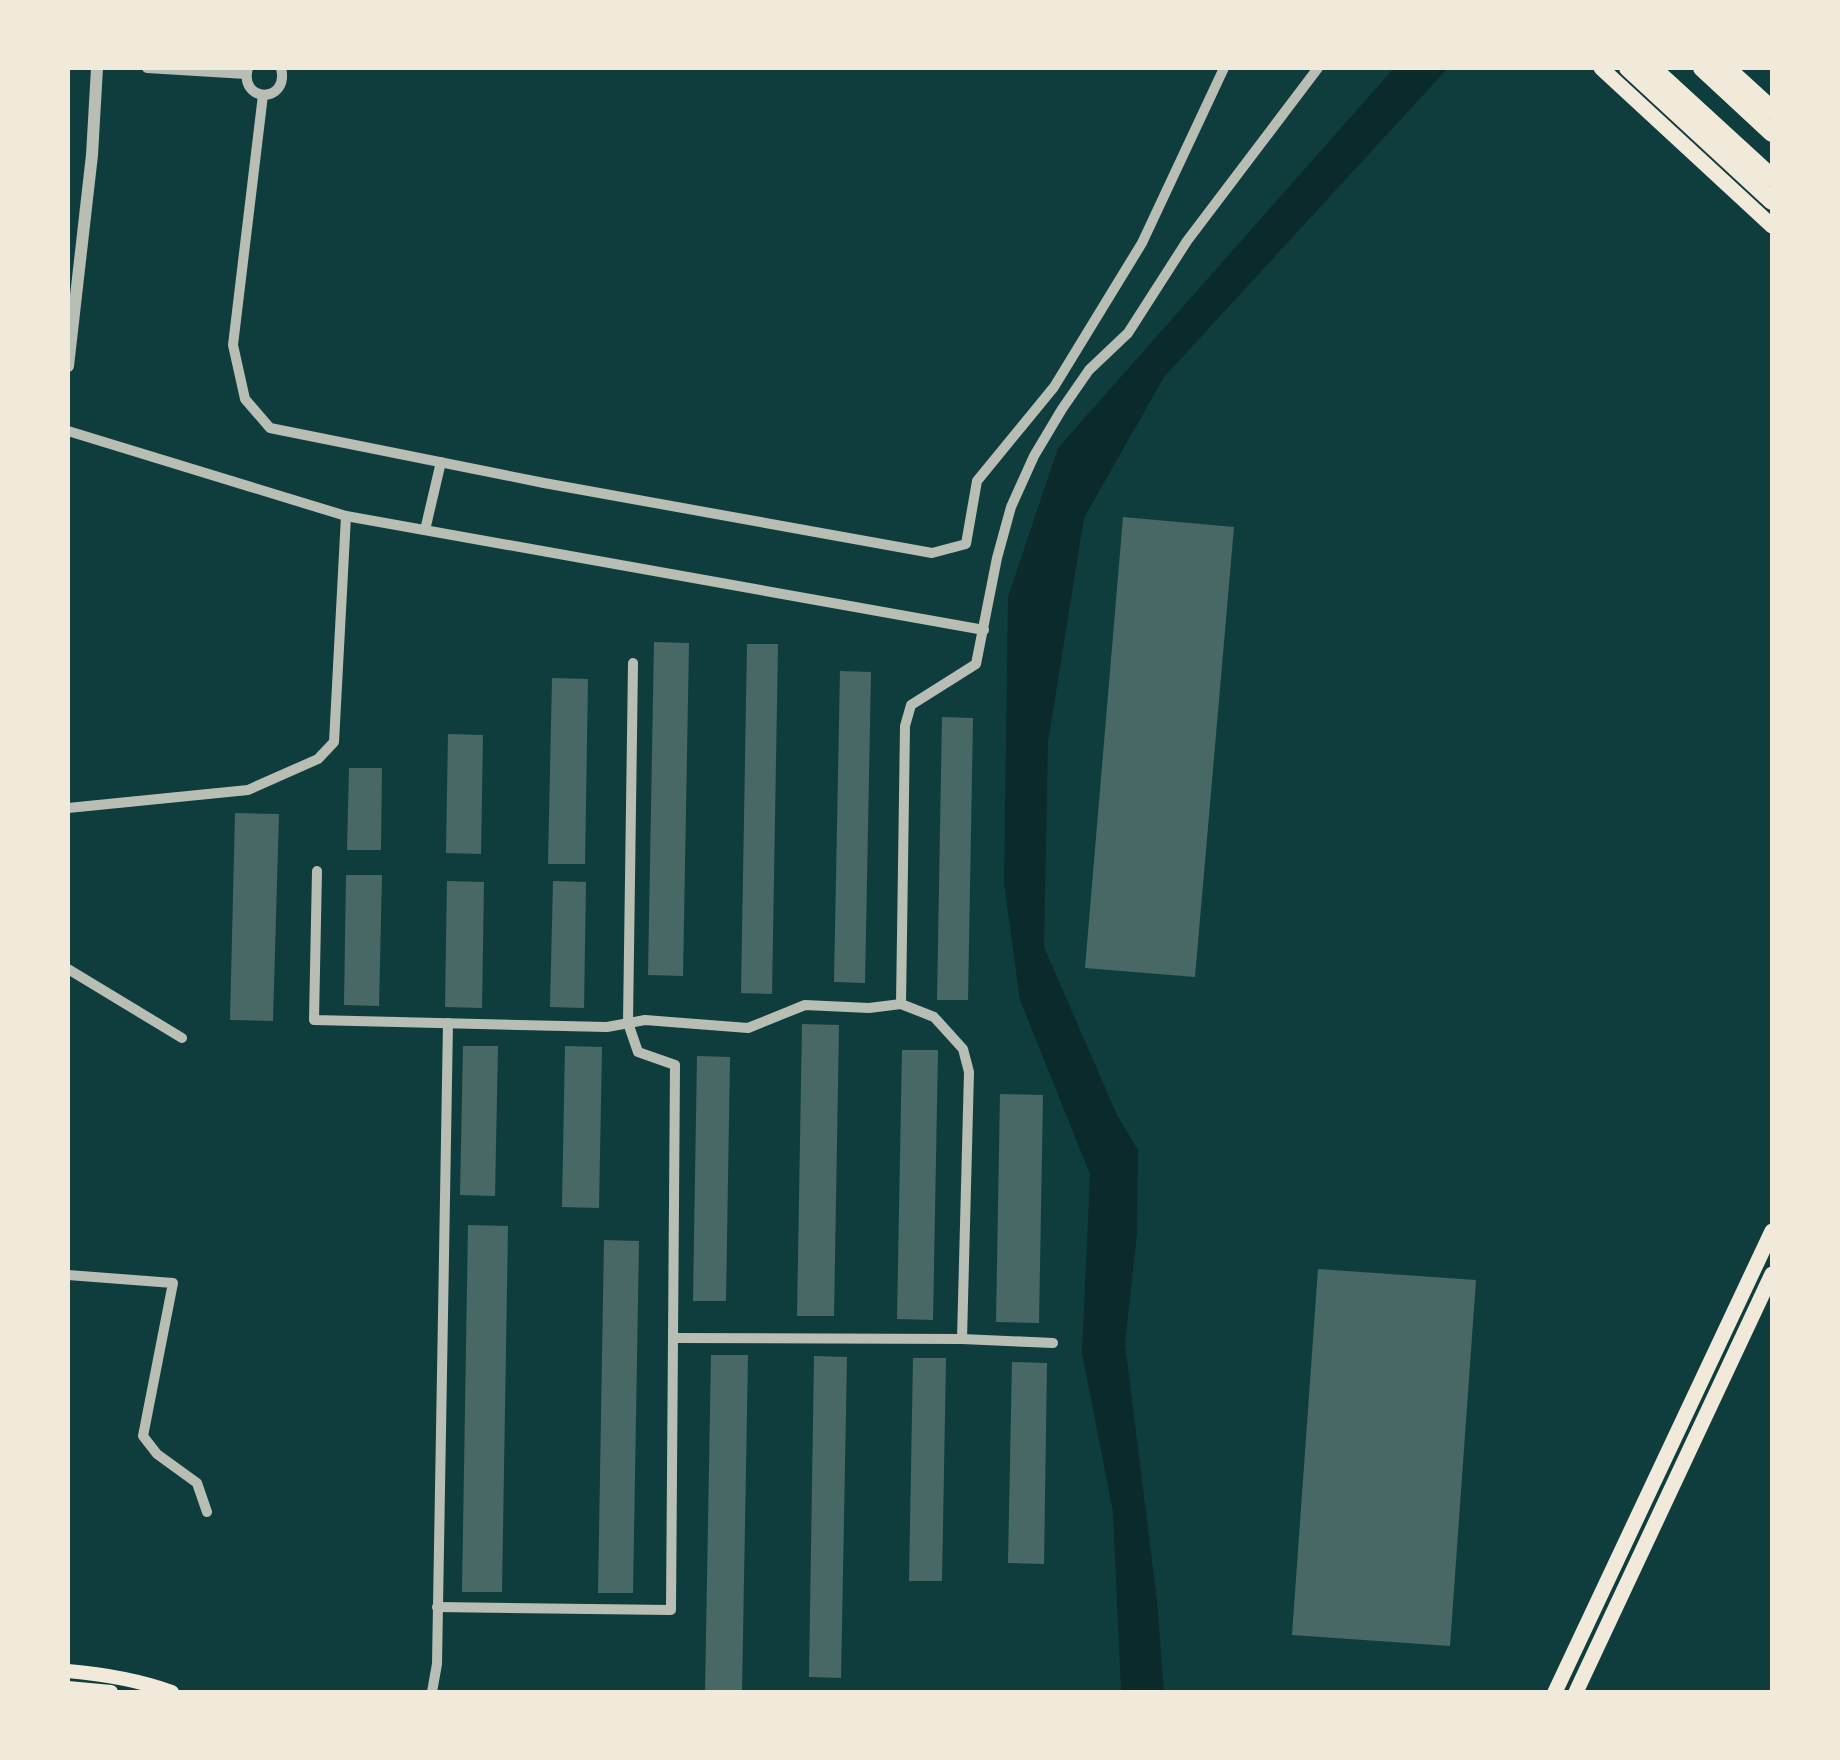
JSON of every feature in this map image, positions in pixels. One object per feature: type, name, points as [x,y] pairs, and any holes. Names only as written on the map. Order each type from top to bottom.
[{"type":"highway","points":[[1628,68],[1772,200]]},
{"type":"highway","points":[[1652,68],[1772,178]]},
{"type":"highway","points":[[1702,68],[1772,133]]},
{"type":"highway","points":[[1726,68],[1772,110]]},
{"type":"main road","points":[[1602,68],[1772,226]]},
{"type":"main road","points":[[1555,1692],[1772,1231]]},
{"type":"main road","points":[[1576,1692],[1771,1279]]},
{"type":"main road","points":[[68,1672],[114,1676],[172,1692]]},
{"type":"main road","points":[[68,1688],[111,1692]]},
{"type":"street","points":[[68,366],[92,156],[97,68]]},
{"type":"street","points":[[147,68],[247,71],[248,86],[264,95],[280,87],[281,68]]},
{"type":"street","points":[[264,95],[234,344],[245,398],[270,428],[544,483],[932,552],[966,544],[976,481],[1054,387],[1142,243],[1224,68]]},
{"type":"street","points":[[901,1004],[905,726],[910,705],[976,664],[996,558],[1011,507],[1034,456],[1089,370],[1128,333],[1197,227],[1318,68]]},
{"type":"street","points":[[68,431],[346,516],[984,630]]},
{"type":"street","points":[[424,530],[440,462]]},
{"type":"street","points":[[68,808],[248,790],[318,759],[334,742],[346,516]]},
{"type":"street","points":[[437,1607],[670,1610],[675,1065],[638,1052],[628,1023],[632,662]]},
{"type":"street","points":[[317,871],[314,1020],[608,1026],[645,1020],[748,1028],[805,1006],[869,1008],[901,1004],[934,1017],[963,1049],[969,1072],[962,1339]]},
{"type":"street","points":[[68,970],[182,1038]]},
{"type":"street","points":[[432,1692],[437,1664],[448,1023]]},
{"type":"street","points":[[1753,1273],[1771,1279]]},
{"type":"street","points":[[68,1275],[173,1283],[143,1436],[158,1454],[198,1483],[207,1512]]},
{"type":"street","points":[[673,1338],[1052,1343]]},
{"type":"water","points":[[1394,68],[1448,68],[1164,377],[1084,518],[1048,742],[1044,947],[1117,1115],[1138,1150],[1137,1233],[1125,1344],[1157,1601],[1164,1692],[1121,1692],[1113,1512],[1082,1353],[1090,1174],[1020,1000],[1004,883],[1008,597],[1058,448]]},
{"type":"building","points":[[1123,517],[1234,527],[1195,977],[1085,968]]},
{"type":"building","points":[[654,642],[689,643],[683,976],[648,975]]},
{"type":"building","points":[[747,644],[778,644],[772,994],[741,993]]},
{"type":"building","points":[[840,671],[871,672],[865,983],[834,982]]},
{"type":"building","points":[[552,678],[588,679],[585,864],[548,864]]},
{"type":"building","points":[[942,717],[973,718],[968,1000],[937,1000]]},
{"type":"building","points":[[448,734],[483,735],[481,854],[446,853]]},
{"type":"building","points":[[349,768],[382,768],[381,850],[347,850]]},
{"type":"building","points":[[235,813],[279,814],[273,1021],[230,1020]]},
{"type":"building","points":[[346,875],[382,875],[379,1006],[344,1005]]},
{"type":"building","points":[[447,881],[484,882],[482,1008],[445,1007]]},
{"type":"building","points":[[553,881],[586,882],[584,1008],[550,1007]]},
{"type":"building","points":[[802,1024],[839,1025],[834,1316],[797,1316]]},
{"type":"building","points":[[463,1046],[498,1046],[495,1196],[460,1195]]},
{"type":"building","points":[[565,1046],[602,1047],[599,1208],[562,1207]]},
{"type":"building","points":[[902,1050],[938,1050],[933,1320],[897,1319]]},
{"type":"building","points":[[697,1056],[730,1057],[726,1301],[693,1301]]},
{"type":"building","points":[[1000,1094],[1043,1095],[1039,1323],[996,1322]]},
{"type":"building","points":[[468,1225],[508,1226],[502,1592],[462,1592]]},
{"type":"building","points":[[604,1240],[639,1241],[633,1593],[598,1593]]},
{"type":"building","points":[[1318,1269],[1476,1280],[1450,1646],[1292,1635]]},
{"type":"building","points":[[711,1355],[748,1355],[742,1692],[705,1692]]},
{"type":"building","points":[[814,1356],[847,1357],[841,1678],[809,1677]]},
{"type":"building","points":[[913,1358],[946,1358],[942,1581],[909,1581]]},
{"type":"building","points":[[1012,1362],[1047,1363],[1044,1564],[1008,1563]]}]
